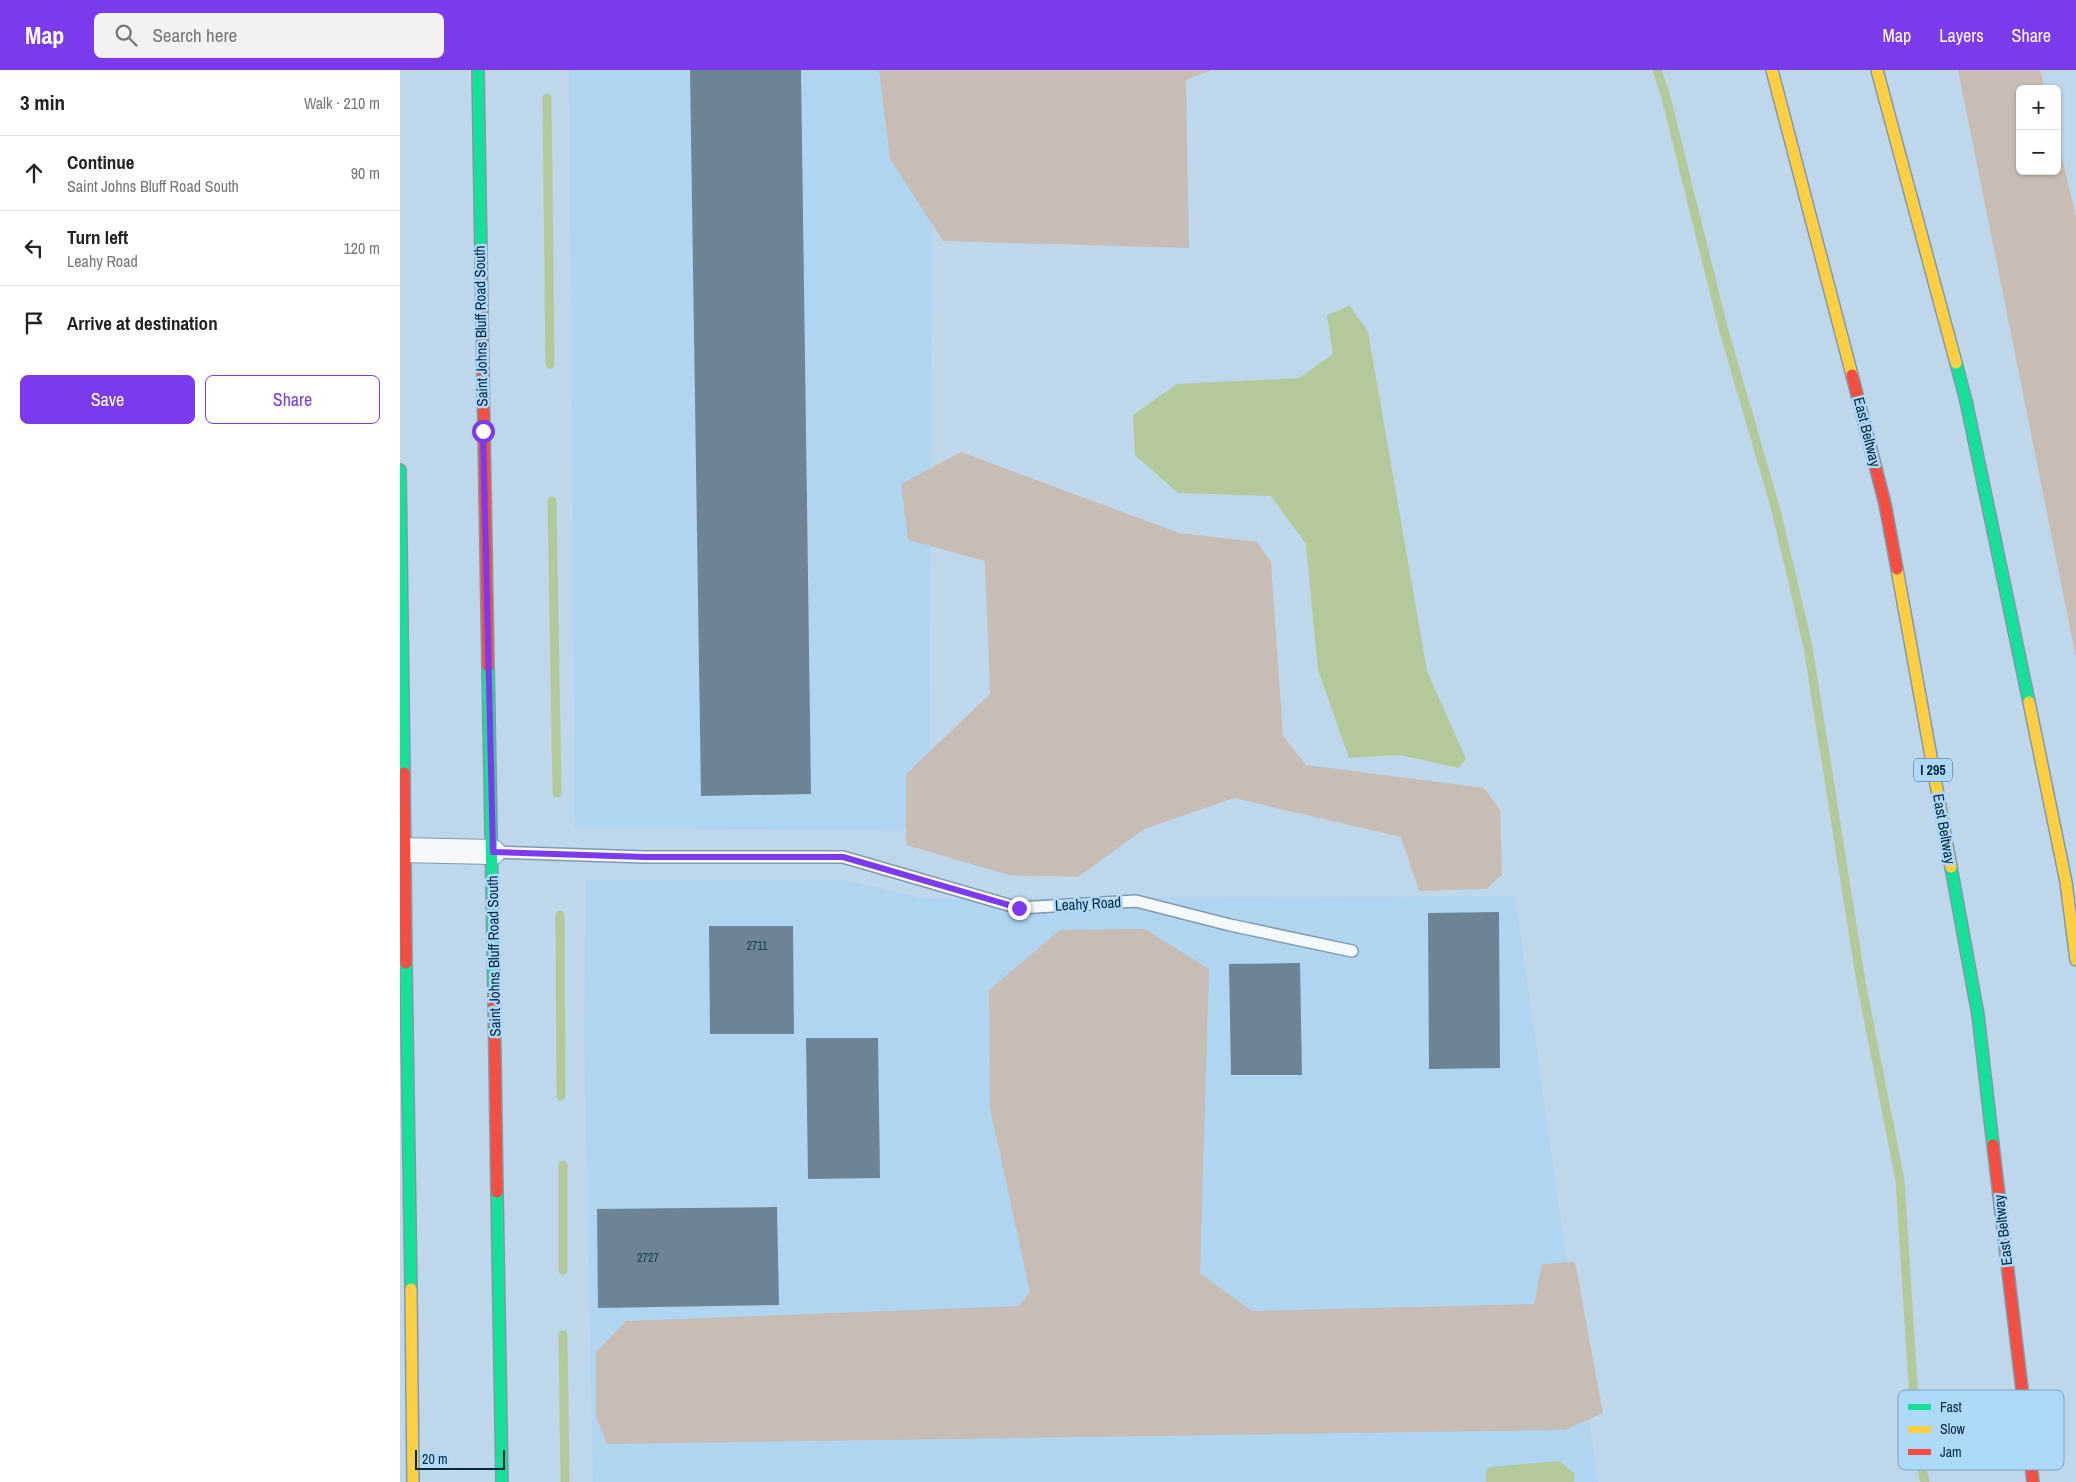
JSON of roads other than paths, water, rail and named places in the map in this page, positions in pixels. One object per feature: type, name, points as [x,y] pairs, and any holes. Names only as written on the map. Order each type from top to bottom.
[{"type":"main road","name":"Saint Johns Bluff Road South","points":[[478,70],[485,546],[493,852],[502,1482]]},
{"type":"main road","name":"East Beltway","points":[[1772,70],[1796,155],[1885,504],[1978,1014],[2022,1390]]},
{"type":"main road","points":[[1877,70],[1966,401],[2066,882],[2076,960]]},
{"type":"main road","points":[[400,470],[403,850],[413,1482]]},
{"type":"street","name":"Leahy Road","points":[[403,850],[493,852]]},
{"type":"lane","name":"Leahy Road","points":[[493,852],[645,857],[843,857],[1019,908],[1136,901],[1230,925],[1352,951]]},
{"type":"waterway","points":[[1657,70],[1665,94],[1724,331],[1776,510],[1808,647],[1861,982],[1900,1180],[1913,1390]]},
{"type":"waterway","points":[[547,98],[550,364]]},
{"type":"waterway","points":[[552,501],[557,793]]},
{"type":"waterway","points":[[560,915],[561,1096]]},
{"type":"waterway","points":[[563,1165],[563,1270]]},
{"type":"waterway","points":[[563,1335],[565,1482]]},
{"type":"waterway","points":[[1922,1470],[1925,1482]]}]
